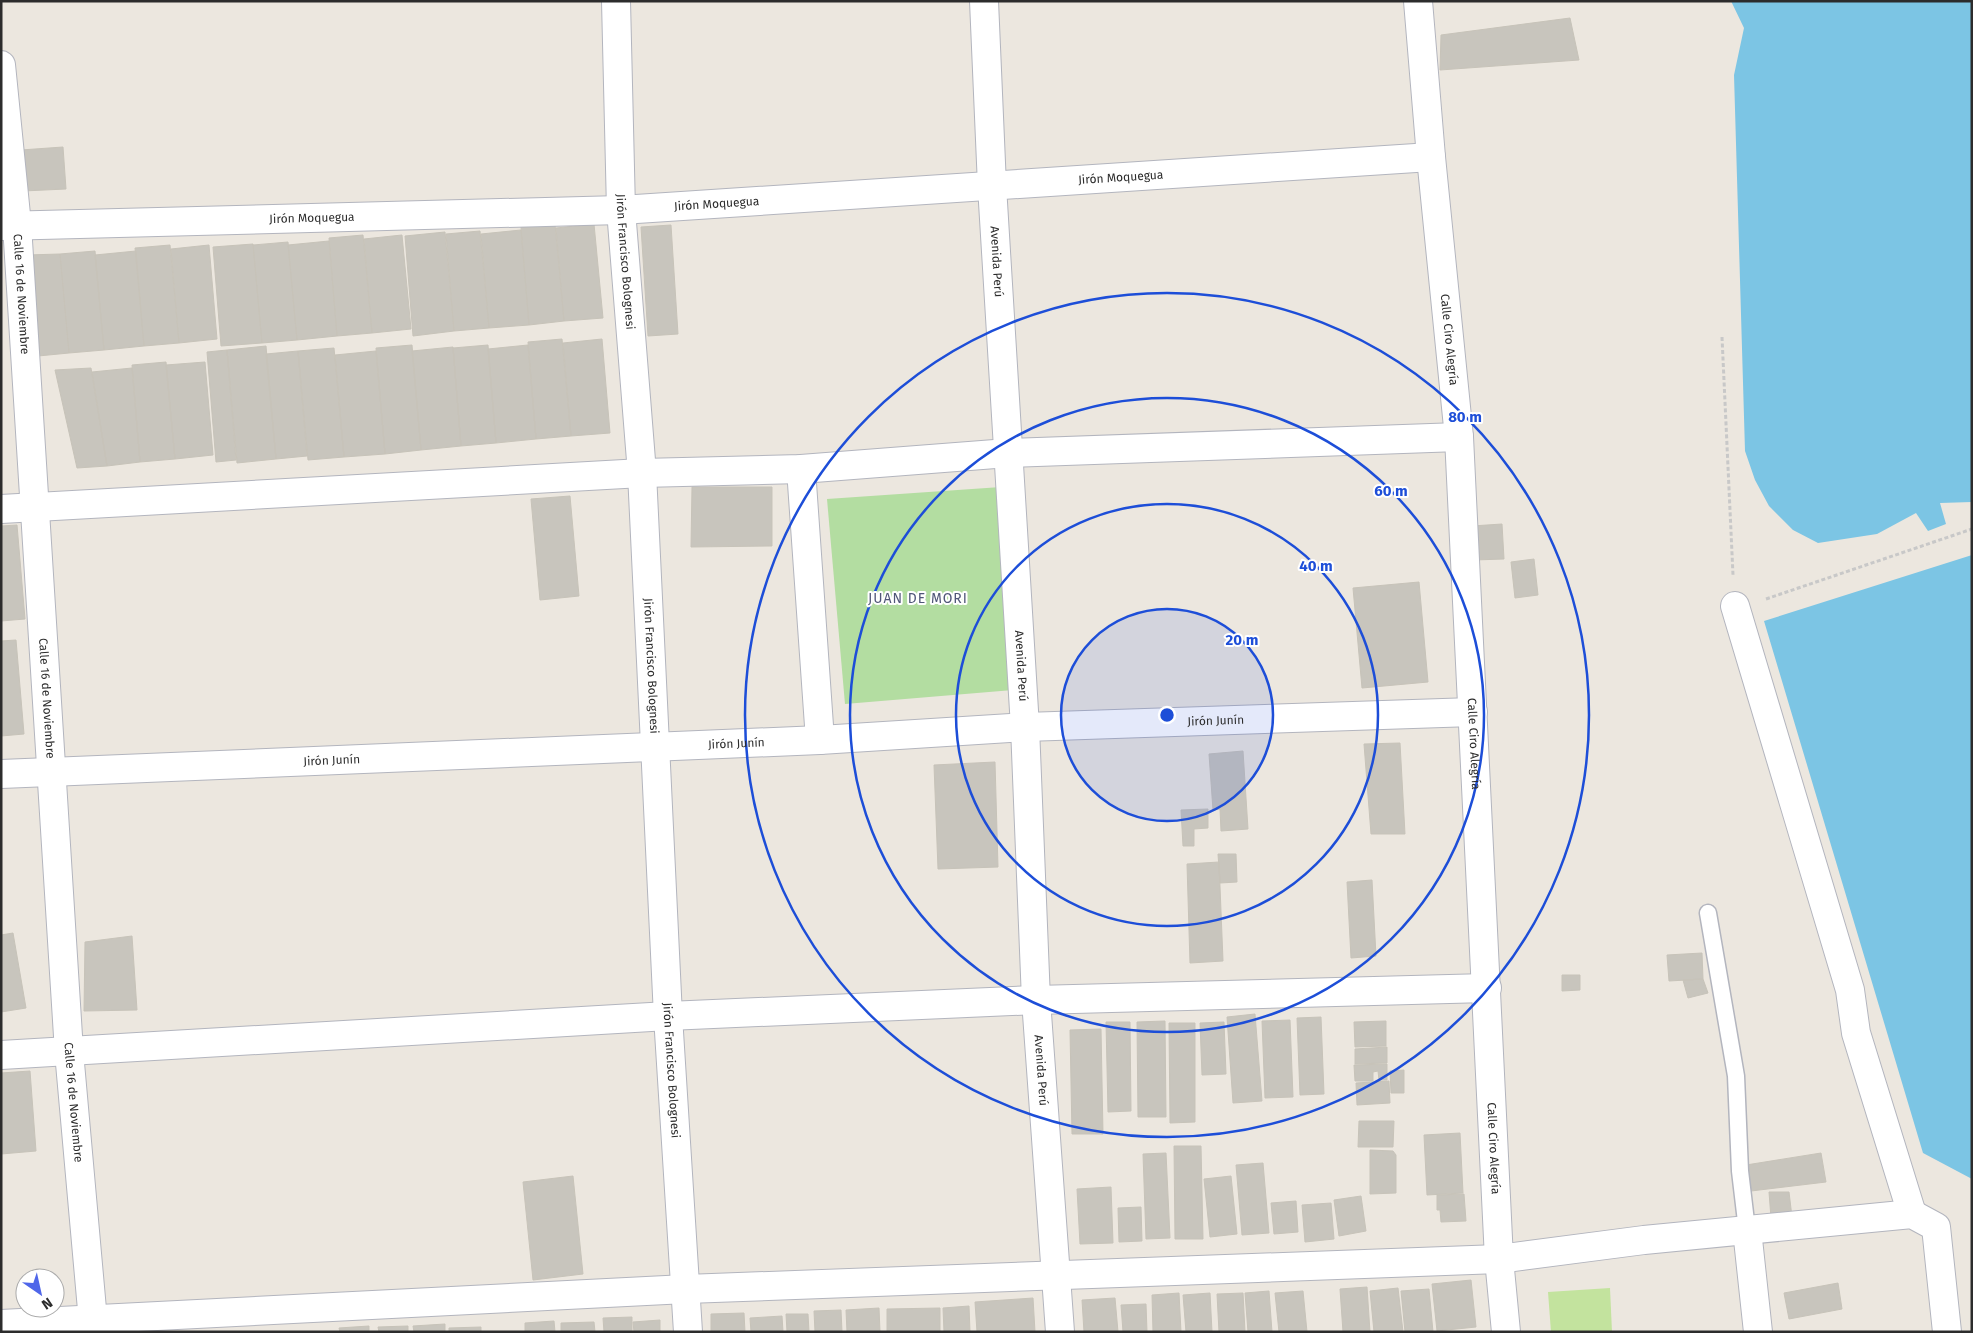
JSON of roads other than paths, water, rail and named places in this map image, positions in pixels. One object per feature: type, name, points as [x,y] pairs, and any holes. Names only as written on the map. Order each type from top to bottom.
[{"type":"street","name":"Jirón Francisco Bolognesi","points":[[616,1],[621,210],[642,473],[668,1016],[688,1332]]},
{"type":"street","name":"Avenida Perú","points":[[984,1],[992,186],[1025,727],[1036,1000],[1060,1332]]},
{"type":"street","name":"Calle Ciro Alegría","points":[[1418,1],[1431,157],[1459,437],[1499,1259],[1506,1332]]},
{"type":"street","name":"Calle 16 de Noviembre","points":[[1,65],[9,225],[35,507],[69,1052],[94,1326]]},
{"type":"street","name":"Jirón Moquegua","points":[[9,225],[621,210],[1431,157]]},
{"type":"street","points":[[1,509],[642,473],[801,469],[1008,453],[1459,437]]},
{"type":"street","points":[[801,469],[820,740]]},
{"type":"street","points":[[1735,606],[1850,990],[1856,1033],[1912,1214]]},
{"type":"street","name":"Jirón Junín","points":[[1,774],[820,740],[1025,727],[1473,712]]},
{"type":"street","points":[[1,1055],[668,1016],[1036,1000],[1487,988]]},
{"type":"street","points":[[1,1324],[94,1326],[686,1289],[1499,1259],[1644,1240],[1912,1214],[1936,1227],[1947,1332]]},
{"type":"street","points":[[1747,1230],[1758,1332]]},
{"type":"lane","points":[[1708,913],[1736,1076],[1740,1171],[1747,1230]]},
{"type":"water","points":[[1731,1],[1972,1],[1972,502],[1940,503],[1946,524],[1928,531],[1916,513],[1877,534],[1818,543],[1793,530],[1769,506],[1755,480],[1745,451],[1734,75],[1744,28]]},
{"type":"water","points":[[1972,555],[1972,1179],[1923,1153],[1764,621]]},
{"type":"district","name":"JUAN DE MORI","points":[[918,598]]}]
